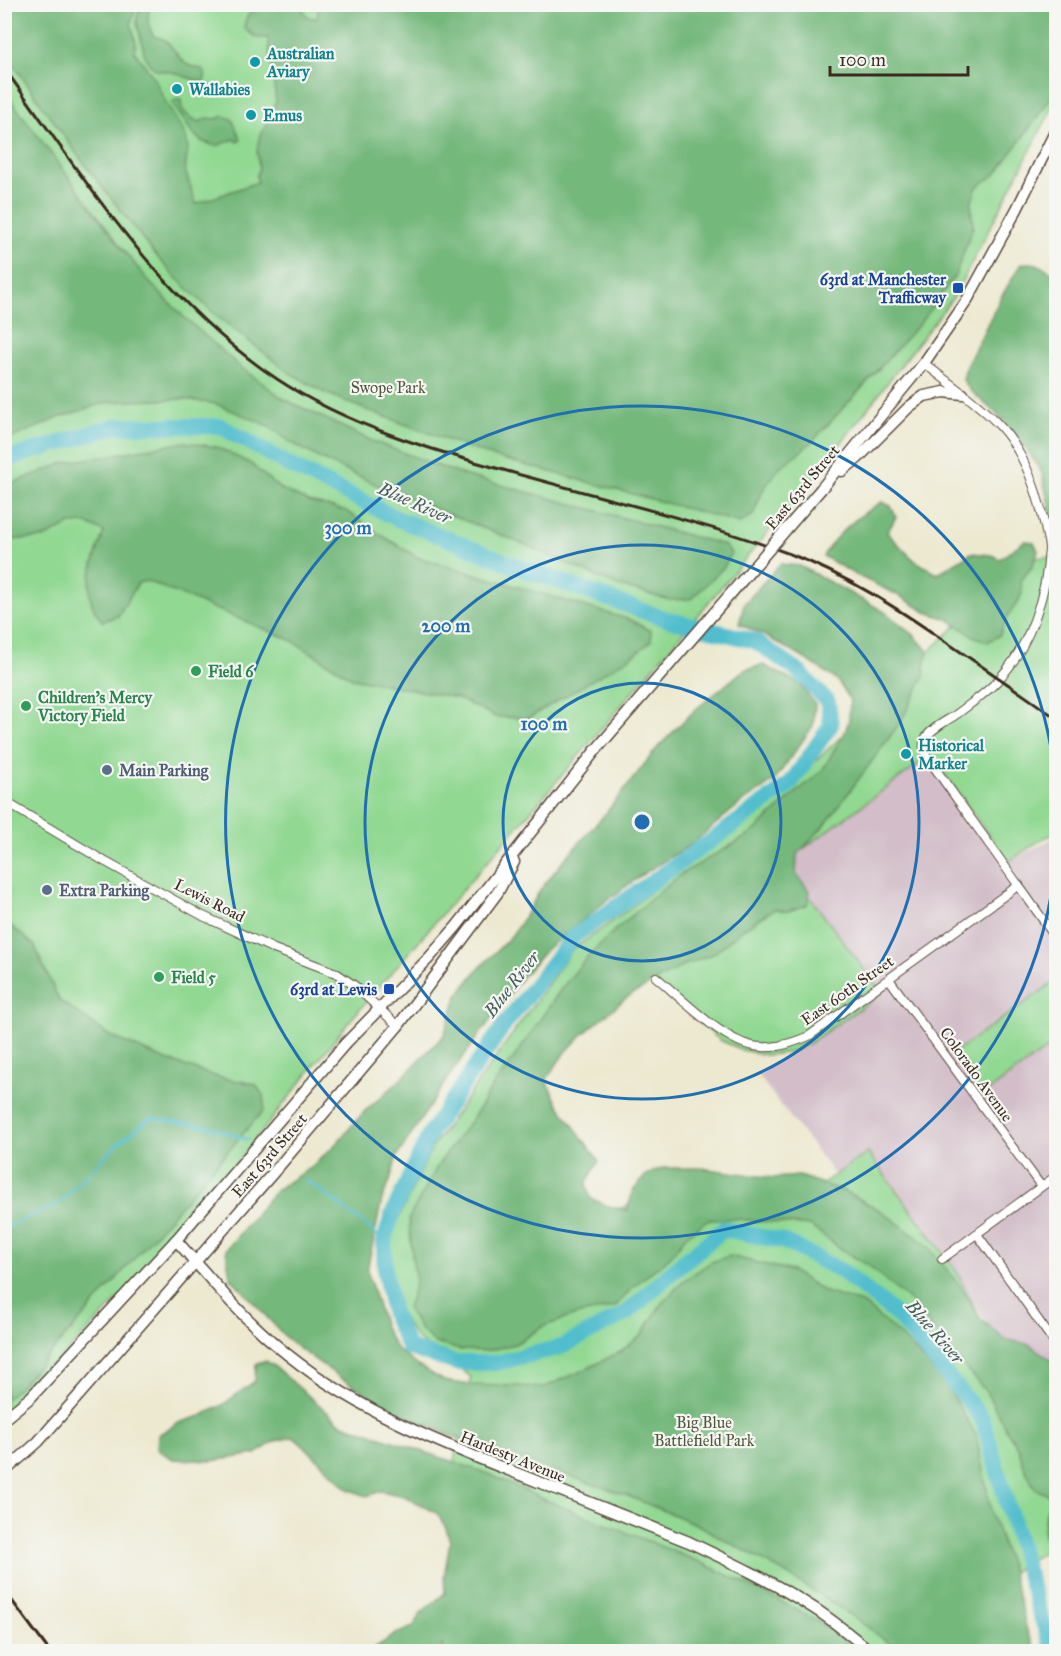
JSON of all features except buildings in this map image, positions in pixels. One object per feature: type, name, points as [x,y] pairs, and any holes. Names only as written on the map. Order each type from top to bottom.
[{"type":"main road","name":"East 63rd Street","points":[[4,1419],[31,1397],[176,1240],[345,1044],[429,958],[595,751],[821,489],[924,363],[966,302],[1017,209],[1056,130]]},
{"type":"main road","points":[[821,489],[858,458],[909,407],[924,396],[944,392],[963,394]]},
{"type":"main road","name":"East 63rd Street","points":[[4,1472],[38,1442],[196,1263],[398,1026],[498,892],[528,835]]},
{"type":"main road","name":"Hardesty Avenue","points":[[176,1240],[236,1308],[277,1346],[317,1376],[362,1404],[444,1445],[688,1542],[724,1559],[814,1608],[872,1652]]},
{"type":"street","points":[[924,363],[995,421],[1019,454],[1033,484],[1053,547],[1043,594],[1030,629],[1019,650],[1000,678],[978,699],[931,732],[924,741],[923,747],[927,757],[1056,938]]},
{"type":"street","name":"Lewis Road","points":[[4,801],[104,861],[203,915],[274,949],[336,973],[355,986],[398,1026]]},
{"type":"street","name":"East 60th Street","points":[[656,976],[725,1035],[750,1046],[767,1047],[788,1044],[808,1036],[1019,885]]},
{"type":"street","name":"Colorado Avenue","points":[[889,979],[1041,1186]]},
{"type":"street","points":[[942,1259],[1056,1176]]},
{"type":"street","points":[[977,1234],[1056,1345]]},
{"type":"shaded area","points":[[927,757],[1008,862],[1056,837],[1056,1370],[999,1342],[942,1251],[835,1175],[757,1074],[802,1046],[784,863]]},
{"type":"green space","points":[[299,4],[308,17],[317,19],[319,4],[1056,5],[1056,83],[1049,101],[996,174],[977,187],[971,204],[973,227],[955,276],[920,323],[859,391],[811,443],[779,468],[763,490],[753,515],[740,523],[491,456],[364,409],[323,392],[290,373],[218,317],[175,277],[79,157],[5,53],[5,5],[136,5],[131,23],[136,43],[134,51],[154,78],[186,136],[188,149],[185,170],[196,204],[258,182],[256,177],[259,169],[257,151],[259,139],[276,102],[268,38],[257,38],[245,29],[246,18],[260,5]]},
{"type":"green space","name":"Swope Park","points":[[5,5],[1056,5],[1056,101],[955,295],[818,473],[582,752],[348,1023],[176,1240],[5,1417]]},
{"type":"green space","points":[[141,5],[153,5],[149,8],[148,23],[153,36],[166,41],[186,64],[203,70],[204,81],[157,70],[149,64],[137,23]]},
{"type":"green space","points":[[4,91],[152,285],[239,366],[284,399],[372,441],[460,474],[724,545],[731,553],[724,567],[691,599],[669,600],[616,585],[523,544],[384,488],[323,460],[292,443],[267,425],[216,404],[184,399],[107,402],[58,418],[5,441]]},
{"type":"green space","points":[[181,100],[184,111],[199,122],[223,116],[232,119],[241,140],[237,142],[235,139],[216,146],[201,141],[191,131],[172,103]]},
{"type":"green space","points":[[1021,264],[1037,264],[1056,274],[1056,524],[1051,516],[1042,473],[1028,451],[1001,418],[970,390],[963,380],[966,367],[1001,297]]},
{"type":"green space","points":[[185,442],[217,447],[251,464],[279,488],[309,502],[346,511],[417,557],[631,620],[651,631],[651,641],[634,655],[529,718],[496,717],[457,698],[352,678],[291,640],[147,581],[138,583],[118,616],[102,621],[93,606],[90,586],[92,568],[104,532],[86,523],[70,524],[44,538],[5,540],[5,486],[64,463]]},
{"type":"green space","points":[[882,502],[891,506],[896,517],[887,533],[914,560],[937,574],[971,553],[991,555],[1000,559],[1024,541],[1034,542],[1038,551],[1032,567],[1021,580],[1022,592],[1019,601],[1009,614],[1000,635],[988,642],[973,636],[948,619],[926,612],[823,556],[849,525]]},
{"type":"green space","name":"Big Blue Battlefield Park","points":[[1056,557],[1056,833],[1044,838],[1008,862],[931,755],[784,863],[882,993],[808,1044],[787,1053],[765,1055],[742,1050],[720,1040],[640,972],[513,1074],[588,1225],[690,1174],[778,1213],[868,1153],[954,1267],[1056,1466],[1056,1544],[888,1651],[598,1651],[451,1476],[471,1377],[417,1339],[383,1290],[382,1254],[433,1146],[572,950],[633,906],[818,759],[1026,558]]},
{"type":"green space","points":[[780,564],[800,566],[883,611],[913,634],[927,650],[924,677],[900,723],[827,822],[797,855],[796,874],[810,892],[807,905],[788,911],[774,909],[743,929],[713,954],[682,966],[626,998],[581,1036],[563,1055],[546,1080],[559,1106],[599,1161],[586,1183],[590,1198],[608,1206],[628,1210],[632,1192],[646,1175],[663,1168],[701,1168],[773,1178],[799,1176],[844,1191],[880,1210],[927,1245],[961,1287],[980,1318],[1004,1339],[1030,1345],[1050,1359],[1056,1365],[1056,1566],[1045,1540],[1043,1524],[1053,1497],[1035,1489],[1024,1467],[1019,1449],[985,1390],[911,1302],[869,1266],[810,1226],[736,1219],[707,1220],[686,1236],[670,1257],[634,1286],[615,1307],[576,1315],[544,1326],[515,1344],[486,1351],[461,1350],[435,1343],[419,1328],[407,1308],[416,1281],[409,1218],[440,1162],[561,989],[589,955],[616,929],[681,874],[751,834],[822,771],[846,730],[850,700],[837,680],[764,635],[739,624],[744,604]]},
{"type":"green space","points":[[763,665],[799,683],[815,704],[813,726],[774,781],[741,803],[689,846],[646,872],[606,901],[547,949],[522,977],[452,1072],[397,1156],[382,1199],[367,1270],[384,1327],[396,1348],[415,1364],[444,1381],[471,1385],[544,1387],[580,1372],[620,1352],[642,1335],[661,1304],[683,1281],[711,1262],[730,1256],[792,1271],[825,1292],[862,1303],[898,1333],[926,1362],[949,1389],[976,1435],[992,1516],[1011,1568],[1028,1634],[1036,1651],[899,1651],[854,1617],[780,1570],[696,1524],[628,1496],[449,1435],[394,1411],[341,1378],[290,1342],[230,1277],[226,1250],[276,1190],[310,1168],[333,1147],[365,1111],[396,1084],[444,1035],[457,997],[473,975],[512,935],[541,889],[606,813],[658,747],[696,709],[744,670]]},
{"type":"green space","points":[[5,921],[34,945],[59,1000],[110,1036],[164,1059],[218,1077],[255,1084],[264,1096],[264,1110],[77,1324],[5,1399]]},
{"type":"green space","points":[[1056,981],[1056,1042],[982,1096],[952,1054]]},
{"type":"green space","points":[[266,1361],[340,1423],[489,1474],[548,1501],[700,1562],[819,1622],[857,1651],[445,1652],[442,1645],[440,1651],[370,1651],[396,1634],[413,1627],[421,1613],[445,1593],[444,1577],[450,1542],[446,1528],[437,1513],[404,1496],[381,1491],[367,1496],[348,1489],[293,1437],[275,1441],[256,1454],[212,1461],[173,1459],[157,1449],[158,1435],[178,1423],[201,1416],[221,1406],[255,1381],[256,1364]]},
{"type":"waterway","name":"Blue River","points":[[4,460],[116,426],[220,426],[291,466],[398,519],[521,568],[666,619],[755,641],[799,672],[828,702],[831,725],[790,784],[573,937],[502,1028],[430,1133],[392,1215],[384,1242],[385,1273],[393,1315],[409,1348],[456,1363],[496,1363],[561,1347],[627,1313],[724,1229],[786,1242],[843,1272],[899,1317],[982,1418],[1039,1611],[1054,1652]]},
{"type":"waterway","points":[[4,1228],[59,1204],[117,1144],[151,1118],[210,1127],[248,1140]]},
{"type":"waterway","points":[[306,1180],[362,1222],[384,1242]]},
{"type":"railway","points":[[4,68],[95,195],[161,276],[196,313],[235,348],[277,379],[332,410],[422,446],[687,521],[811,562],[851,582],[928,629],[1056,718]]},
{"type":"railway","points":[[4,1590],[50,1652]]},
{"type":"place","name":"Australian Aviary","points":[[255,62]]},
{"type":"place","name":"Wallabies","points":[[177,89]]},
{"type":"place","name":"Emus","points":[[251,115]]},
{"type":"place","name":"63rd at Manchester Trafficway","points":[[958,288]]},
{"type":"place","name":"Field 6","points":[[196,671]]},
{"type":"place","name":"Children's Mercy Victory Field","points":[[26,706]]},
{"type":"place","name":"Historical Marker","points":[[906,754]]},
{"type":"place","name":"Main Parking","points":[[107,770]]},
{"type":"place","name":"Extra Parking","points":[[47,890]]},
{"type":"place","name":"Field 5","points":[[159,977]]},
{"type":"place","name":"63rd at Lewis","points":[[389,989]]}]
